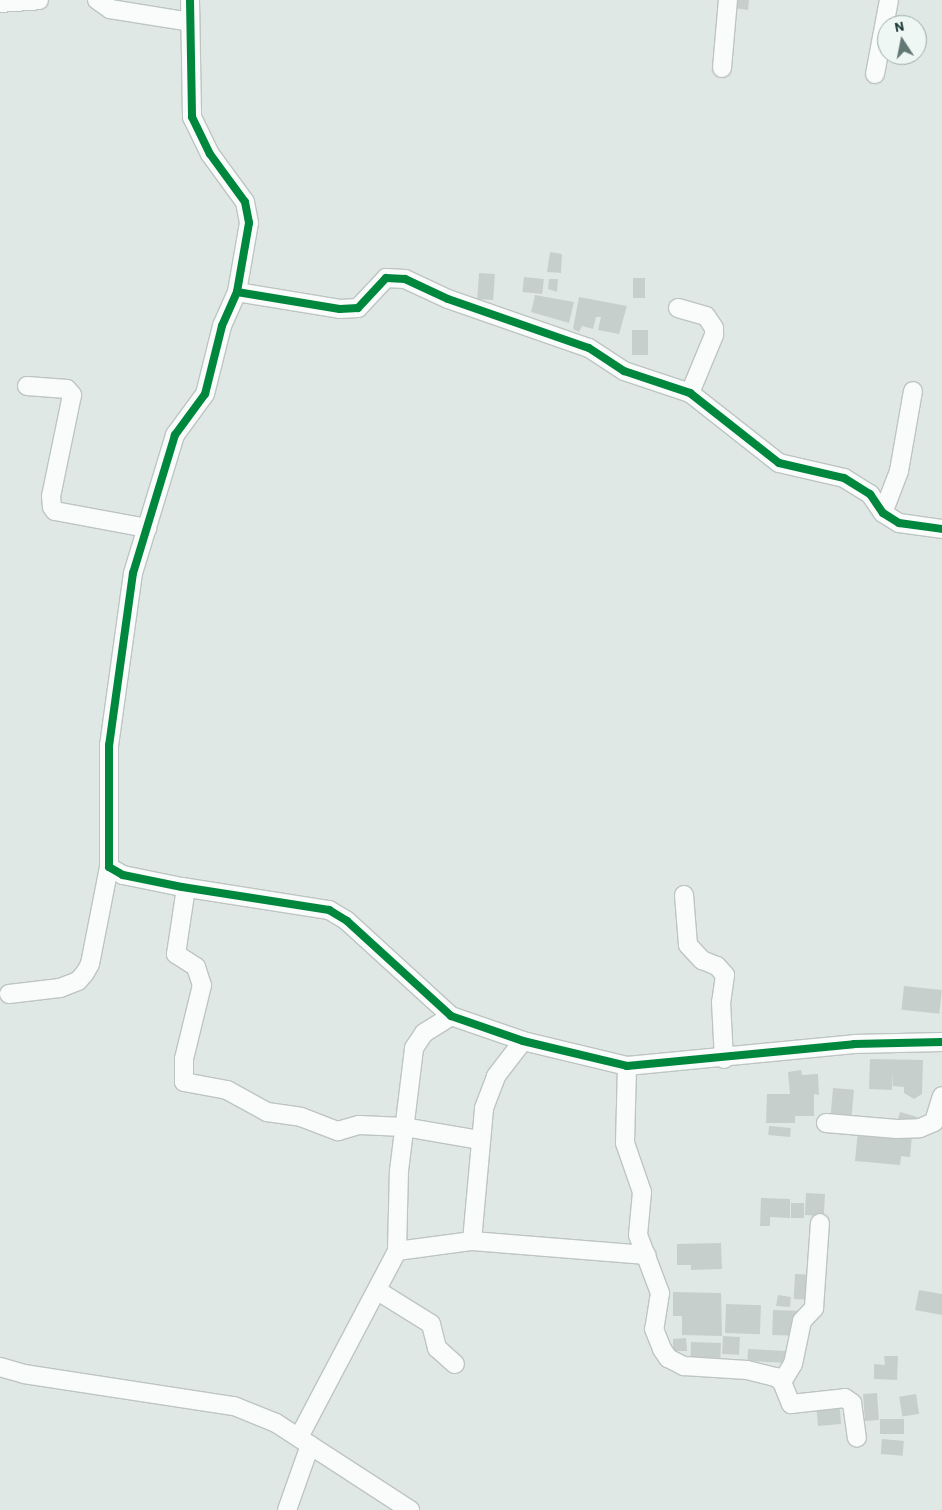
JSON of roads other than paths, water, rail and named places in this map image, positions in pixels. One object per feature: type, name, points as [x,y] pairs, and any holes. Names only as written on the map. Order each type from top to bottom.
[{"type":"street","points":[[0,3],[39,0]]},
{"type":"street","points":[[96,0],[110,9],[190,22]]},
{"type":"street","points":[[9,994],[60,988],[78,981],[90,964],[109,867],[109,745],[128,597],[175,435],[203,398],[222,326],[238,292],[249,216],[245,202],[210,154],[192,117],[190,0]]},
{"type":"street","points":[[722,68],[728,0]]},
{"type":"street","points":[[875,74],[889,0]]},
{"type":"street","points":[[238,292],[340,309],[358,308],[386,278],[404,280],[448,299],[589,348],[624,371],[690,392],[767,456],[793,468],[844,478],[870,494],[883,513],[899,524],[942,529]]},
{"type":"street","points":[[678,308],[706,316],[714,328],[714,335],[690,392]]},
{"type":"street","points":[[27,386],[67,389],[72,395],[51,496],[52,507],[56,511],[147,528]]},
{"type":"street","points":[[883,513],[899,471],[913,391]]},
{"type":"street","points":[[109,867],[123,875],[186,888],[329,910],[347,921],[451,1016],[523,1041],[627,1066],[724,1059],[854,1044],[942,1042]]},
{"type":"street","points":[[186,888],[176,954],[196,968],[202,985],[184,1059],[184,1082],[227,1090],[266,1112],[301,1117],[338,1131],[359,1125],[404,1127],[478,1140]]},
{"type":"street","points":[[684,895],[688,945],[702,960],[724,972],[721,1002],[724,1059]]},
{"type":"street","points":[[287,1510],[304,1441],[397,1251],[398,1190],[404,1127],[417,1041],[451,1016]]},
{"type":"street","points":[[472,1241],[478,1140],[484,1108],[496,1076],[523,1041]]},
{"type":"street","points":[[627,1066],[624,1133],[642,1192],[638,1235],[660,1293],[654,1323],[656,1338],[668,1358],[684,1366],[747,1370],[764,1373],[782,1382],[791,1404],[849,1399],[857,1438]]},
{"type":"street","points":[[826,1123],[897,1129],[920,1128],[934,1122],[942,1096]]},
{"type":"street","points":[[782,1382],[793,1364],[802,1321],[814,1308],[820,1223]]},
{"type":"street","points":[[397,1251],[472,1241],[646,1256]]},
{"type":"street","points":[[378,1291],[431,1324],[437,1348],[455,1364]]},
{"type":"street","points":[[0,1366],[24,1374],[234,1406],[276,1423],[410,1510]]}]
